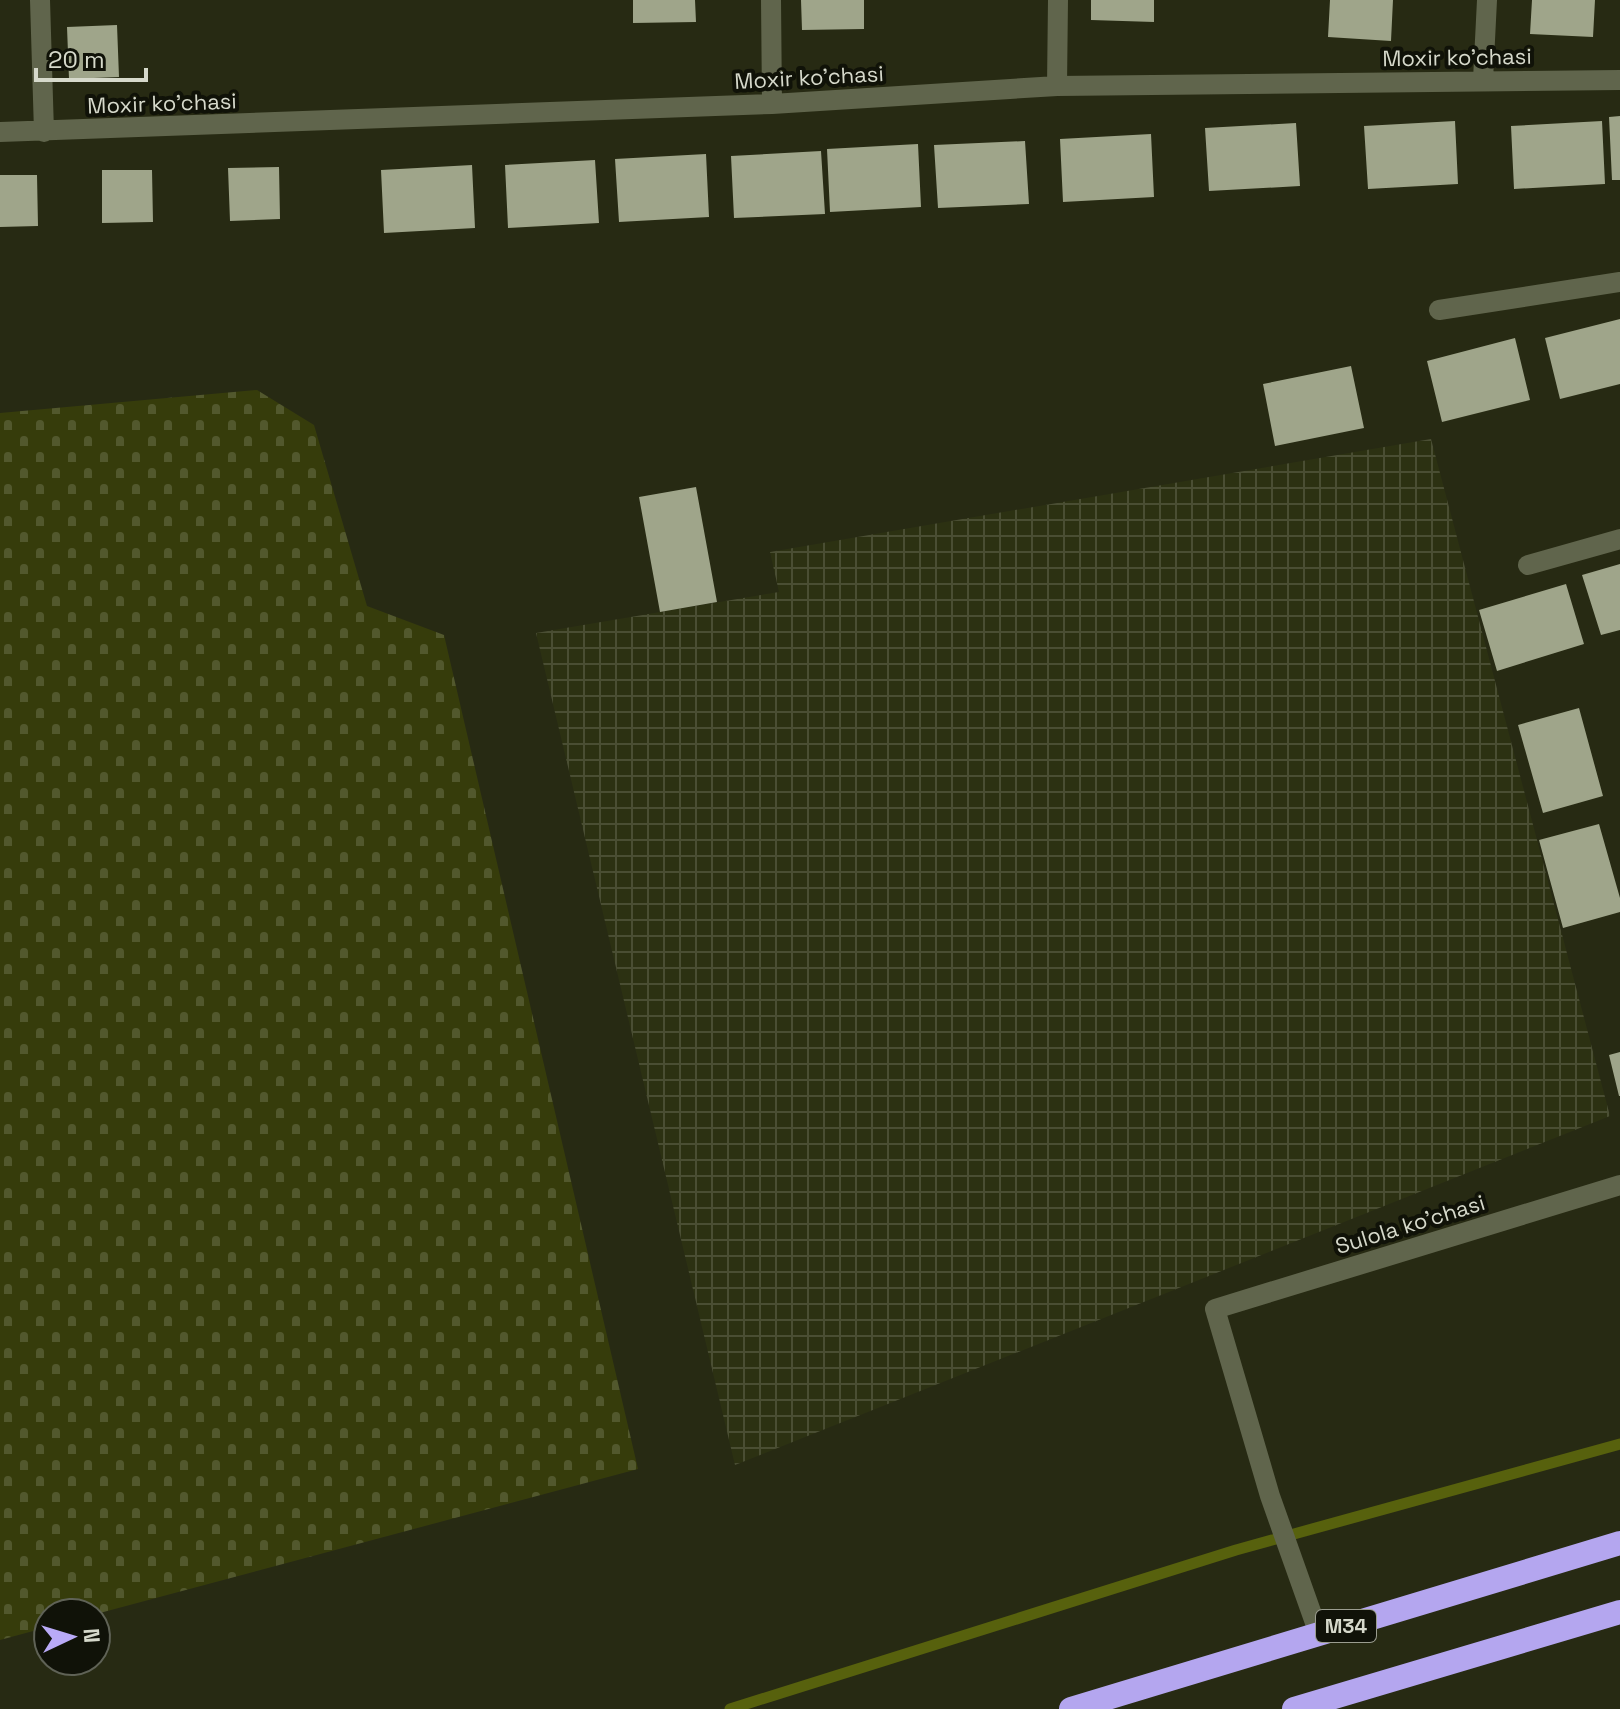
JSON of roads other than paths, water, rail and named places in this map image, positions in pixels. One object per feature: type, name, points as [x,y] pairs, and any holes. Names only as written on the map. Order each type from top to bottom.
[{"type":"highway","name":"M34","points":[[1071,1709],[1620,1543]]},
{"type":"highway","points":[[1294,1709],[1620,1612]]},
{"type":"street","points":[[40,0],[44,132]]},
{"type":"street","points":[[771,0],[772,104]]},
{"type":"street","points":[[1057,86],[1058,0]]},
{"type":"street","points":[[1483,80],[1487,0]]},
{"type":"street","name":"Moxir ko'chasi","points":[[0,132],[772,104],[1057,86],[1620,80]]},
{"type":"street","points":[[1439,310],[1620,282]]},
{"type":"street","points":[[1528,565],[1620,539]]},
{"type":"street","name":"Sulola ko'chasi","points":[[1319,1634],[1270,1496],[1215,1309],[1620,1185]]},
{"type":"waterway","points":[[730,1709],[1236,1550],[1620,1444]]}]
